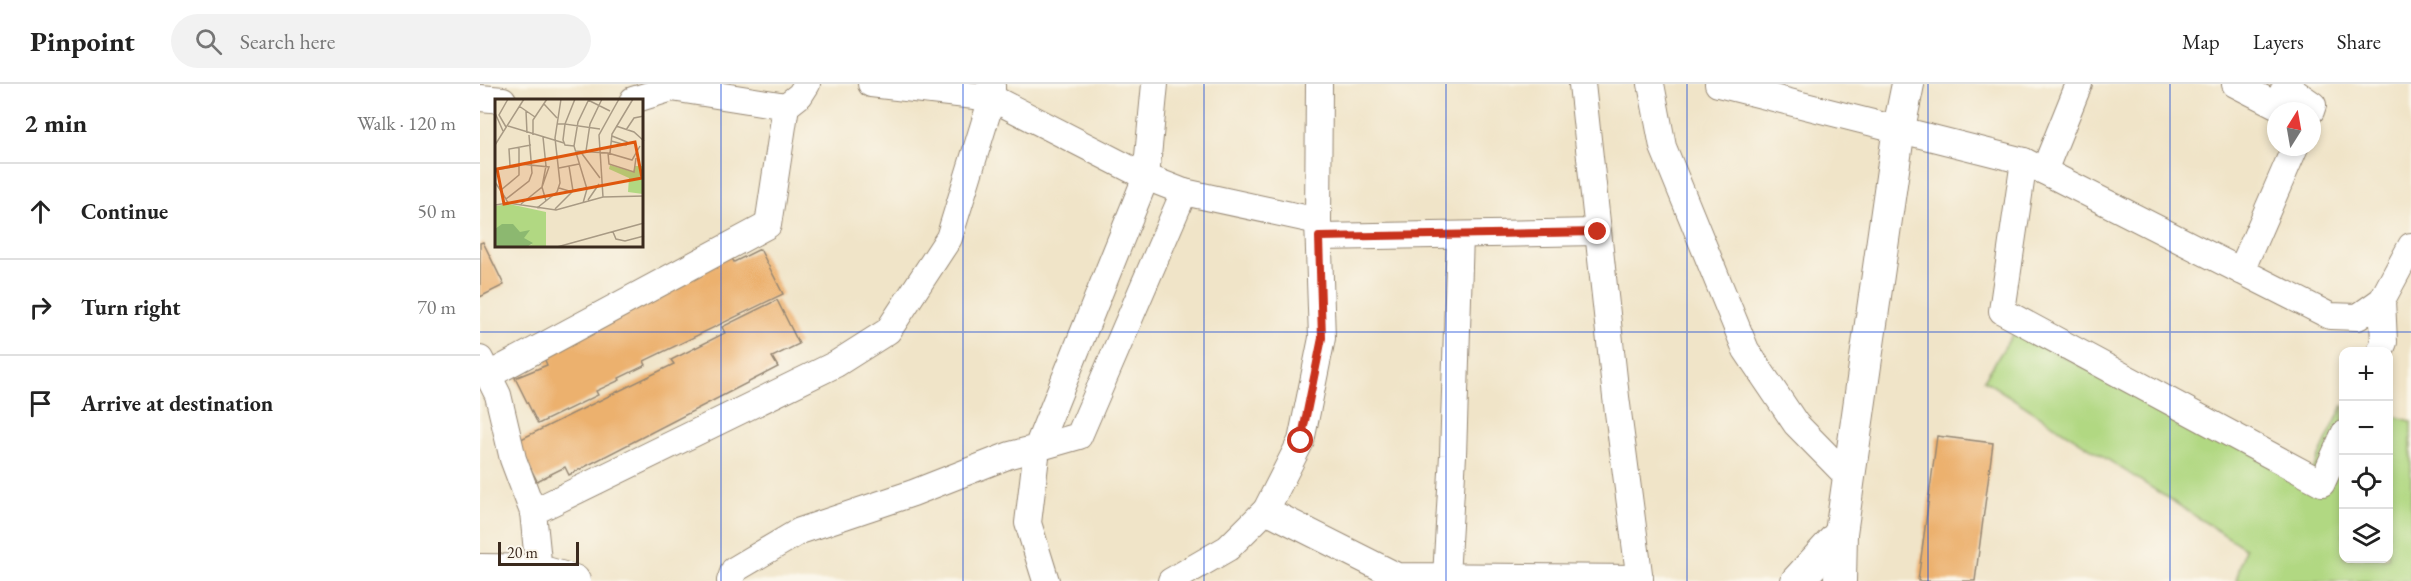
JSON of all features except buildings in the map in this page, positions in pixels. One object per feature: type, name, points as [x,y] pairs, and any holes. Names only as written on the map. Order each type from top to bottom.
[{"type":"street","points":[[539,571],[532,512],[513,459],[498,395],[484,367],[768,225],[786,106],[800,95],[807,84]]},
{"type":"street","points":[[871,84],[992,91],[1146,177],[1184,192],[1318,229],[1460,235],[1598,232]]},
{"type":"street","points":[[1046,581],[1028,524],[1037,448],[1146,177],[1155,84]]},
{"type":"street","points":[[1171,581],[1228,548],[1266,510],[1301,441],[1322,338],[1318,229],[1319,84]]},
{"type":"street","points":[[1266,510],[1397,576],[1443,579],[1640,579],[1582,84]]},
{"type":"street","points":[[1651,84],[1663,147],[1746,350],[1796,424],[1849,478]]},
{"type":"street","points":[[1840,581],[1841,534],[1899,128],[1908,84]]},
{"type":"street","points":[[2079,84],[2034,166],[2002,311],[2322,483],[2339,443]]},
{"type":"street","points":[[2235,84],[2276,105],[2286,85],[2309,102]]},
{"type":"street","points":[[1726,85],[1899,128],[2034,166],[2330,316],[2358,317],[2382,300],[2411,246]]},
{"type":"street","points":[[636,99],[672,86],[786,106]]},
{"type":"street","points":[[532,512],[836,364],[888,331],[949,238],[992,91]]},
{"type":"street","points":[[480,98],[495,99]]},
{"type":"street","points":[[2241,271],[2291,156]]},
{"type":"street","points":[[730,581],[734,570],[800,531],[913,493],[1010,455],[1079,436],[1184,192]]},
{"type":"street","points":[[1443,579],[1453,455],[1460,235]]},
{"type":"street","points":[[2382,300],[2384,342],[2382,347]]},
{"type":"street","points":[[1797,581],[1841,534]]},
{"type":"street","points":[[480,570],[539,571],[574,581]]},
{"type":"green space","points":[[2014,332],[2308,480],[2339,414],[2339,563],[2393,563],[2393,416],[2411,421],[2411,581],[2236,581],[2245,548],[1984,380]]},
{"type":"route","points":[[1301,441],[1322,338],[1319,237],[1598,232]]}]
